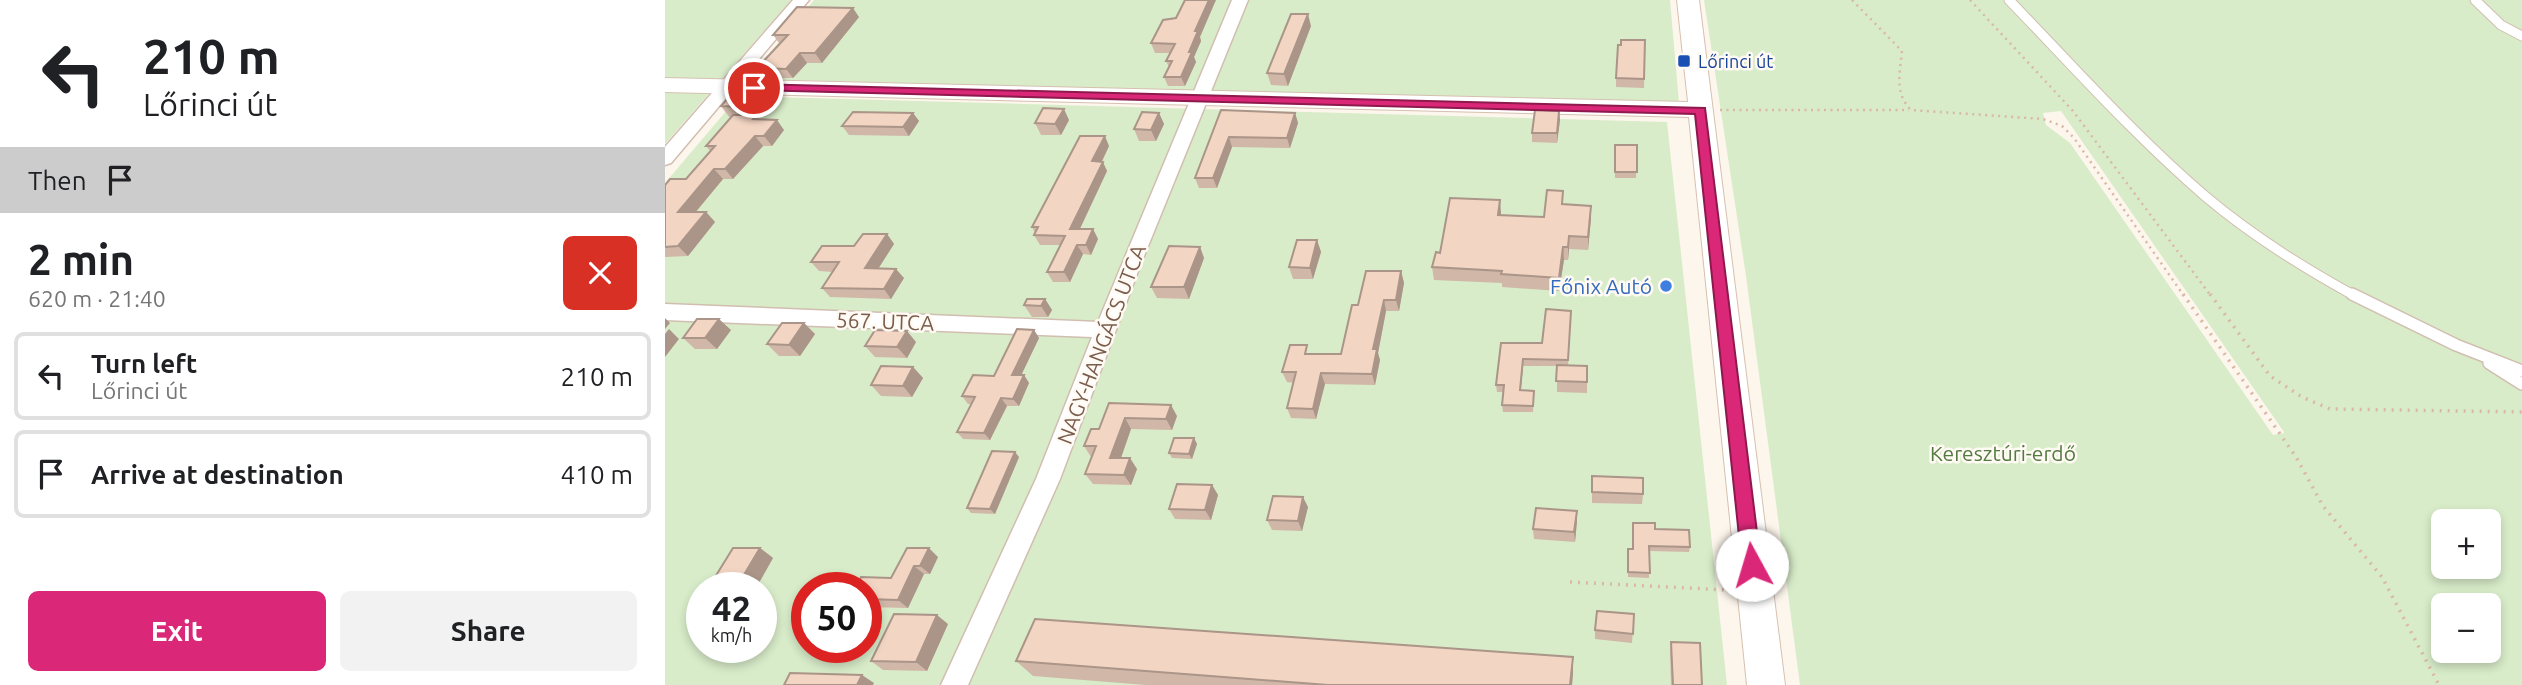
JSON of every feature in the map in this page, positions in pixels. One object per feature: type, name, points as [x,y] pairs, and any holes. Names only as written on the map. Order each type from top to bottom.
[{"type":"street","points":[[665,159],[801,0]]},
{"type":"street","name":"NAGY-HANGÁCS UTCA","points":[[954,685],[1048,480],[1240,0]]},
{"type":"street","points":[[1688,0],[1766,685]]},
{"type":"street","points":[[665,85],[1701,110]]},
{"type":"street","name":"567. UTCA","points":[[665,312],[1106,330]]},
{"type":"lane","points":[[2009,0],[2177,171],[2245,228],[2289,258],[2392,316],[2522,371]]},
{"type":"lane","points":[[2475,0],[2501,26],[2522,36]]},
{"type":"lane","points":[[2482,356],[2498,371],[2522,384]]},
{"type":"path","points":[[1852,0],[1902,51],[1898,94],[1903,104],[1911,110]]},
{"type":"path","points":[[1970,0],[2081,122],[2270,376],[2302,397],[2330,409],[2522,412]]},
{"type":"path","points":[[1701,110],[1911,110],[2043,119],[2062,126],[2074,138],[2296,457],[2323,506],[2382,577],[2439,685]]},
{"type":"path","points":[[1570,582],[1755,592]]},
{"type":"green space","points":[[665,0],[791,0],[665,144]]},
{"type":"green space","points":[[814,0],[1670,0],[1679,103],[748,79]]},
{"type":"green space","name":"Keresztúri-erdő","points":[[1704,0],[2522,0],[2522,685],[1800,685],[1746,276]],"holes":[[[2061,111],[2284,432],[2273,435],[2070,143],[2046,125],[2043,113]]]},
{"type":"green space","points":[[739,96],[1667,122],[1727,685],[665,685],[665,183]]},
{"type":"building","points":[[1185,0],[1209,0],[1195,31],[1198,31],[1189,52],[1192,52],[1181,77],[1164,77],[1172,61],[1166,61],[1175,44],[1151,43],[1163,20],[1176,18]]},
{"type":"building","points":[[797,7],[853,8],[815,53],[800,53],[786,69],[757,68],[788,35],[773,35]]},
{"type":"building","points":[[1291,14],[1308,14],[1284,74],[1267,73]]},
{"type":"building","points":[[1621,40],[1645,40],[1644,79],[1616,78],[1618,45],[1621,45]]},
{"type":"building","points":[[740,85],[761,85],[742,107],[721,106]]},
{"type":"building","points":[[1043,108],[1064,109],[1055,124],[1035,123]]},
{"type":"building","points":[[1221,110],[1295,113],[1287,138],[1229,137],[1213,178],[1195,178]]},
{"type":"building","points":[[1535,110],[1559,111],[1557,133],[1532,133]]},
{"type":"building","points":[[853,112],[913,113],[903,127],[842,126]]},
{"type":"building","points":[[1142,112],[1159,113],[1151,130],[1134,129]]},
{"type":"building","points":[[733,115],[756,115],[753,119],[777,120],[764,136],[755,136],[725,169],[714,169],[678,212],[706,212],[678,246],[665,247],[665,185],[670,179],[686,179],[715,146],[706,146]]},
{"type":"building","points":[[1080,136],[1105,136],[1092,161],[1103,162],[1070,229],[1093,229],[1086,245],[1077,245],[1064,272],[1047,272],[1065,236],[1034,235],[1038,227],[1032,227]]},
{"type":"building","points":[[1615,145],[1637,145],[1637,172],[1615,172]]},
{"type":"building","points":[[1547,190],[1563,191],[1562,204],[1591,206],[1588,237],[1569,236],[1568,247],[1563,247],[1559,278],[1432,267],[1436,252],[1440,253],[1450,198],[1500,200],[1498,215],[1544,217]]},
{"type":"building","points":[[863,234],[887,234],[865,268],[896,269],[884,289],[822,288],[839,262],[811,262],[822,246],[854,246]]},
{"type":"building","points":[[1297,240],[1317,240],[1310,268],[1289,267]]},
{"type":"building","points":[[1169,246],[1200,247],[1184,287],[1151,287]]},
{"type":"building","points":[[1366,271],[1401,271],[1396,300],[1384,300],[1373,349],[1377,349],[1372,374],[1321,373],[1313,409],[1287,408],[1296,372],[1282,372],[1290,345],[1307,345],[1305,354],[1341,354],[1352,305],[1358,305]]},
{"type":"building","points":[[1027,299],[1045,299],[1041,306],[1024,305]]},
{"type":"building","points":[[1546,309],[1571,311],[1568,360],[1523,359],[1520,390],[1534,391],[1533,406],[1502,405],[1504,385],[1496,385],[1501,343],[1542,343]]},
{"type":"building","points":[[697,319],[719,319],[705,338],[683,338]]},
{"type":"building","points":[[782,323],[804,323],[789,345],[767,344]]},
{"type":"building","points":[[1017,329],[1034,330],[1012,375],[1024,375],[1013,399],[1001,398],[984,433],[957,432],[975,397],[962,396],[973,375],[994,376]]},
{"type":"building","points":[[875,330],[907,331],[897,347],[865,346]]},
{"type":"building","points":[[1557,365],[1587,366],[1587,382],[1556,381]]},
{"type":"building","points":[[881,366],[913,367],[903,386],[871,385]]},
{"type":"building","points":[[1109,403],[1171,405],[1166,419],[1125,418],[1110,458],[1130,458],[1124,475],[1085,474],[1096,446],[1084,446],[1091,429],[1099,429]]},
{"type":"building","points":[[1174,438],[1194,438],[1189,454],[1169,453]]},
{"type":"building","points":[[992,451],[1015,452],[990,509],[967,508]]},
{"type":"building","points":[[1592,476],[1643,478],[1643,494],[1592,492]]},
{"type":"building","points":[[1177,484],[1212,485],[1205,510],[1169,509]]},
{"type":"building","points":[[1273,496],[1303,497],[1298,521],[1267,520]]},
{"type":"building","points":[[1536,508],[1577,511],[1574,532],[1533,529]]},
{"type":"building","points":[[1633,523],[1655,523],[1655,529],[1689,530],[1690,547],[1649,546],[1650,573],[1628,572],[1628,549],[1633,549]]},
{"type":"building","points":[[733,548],[760,548],[746,572],[718,572]]},
{"type":"building","points":[[907,548],[929,548],[920,566],[914,566],[898,600],[882,600],[882,578],[891,578]]},
{"type":"building","points":[[1597,611],[1634,614],[1633,634],[1595,630]]},
{"type":"building","points":[[894,614],[937,615],[916,662],[882,661],[882,639]]},
{"type":"building","points":[[1035,619],[1573,657],[1570,685],[1328,685],[1016,661]]},
{"type":"building","points":[[1671,642],[1700,643],[1702,685],[1673,685]]},
{"type":"building","points":[[790,673],[862,675],[857,685],[784,685]]},
{"type":"place","name":"Lőrinci út","points":[[1684,61]]},
{"type":"place","name":"Főnix Autó","points":[[1666,286]]},
{"type":"route","points":[[754,88],[1701,110],[1752,565]]}]
